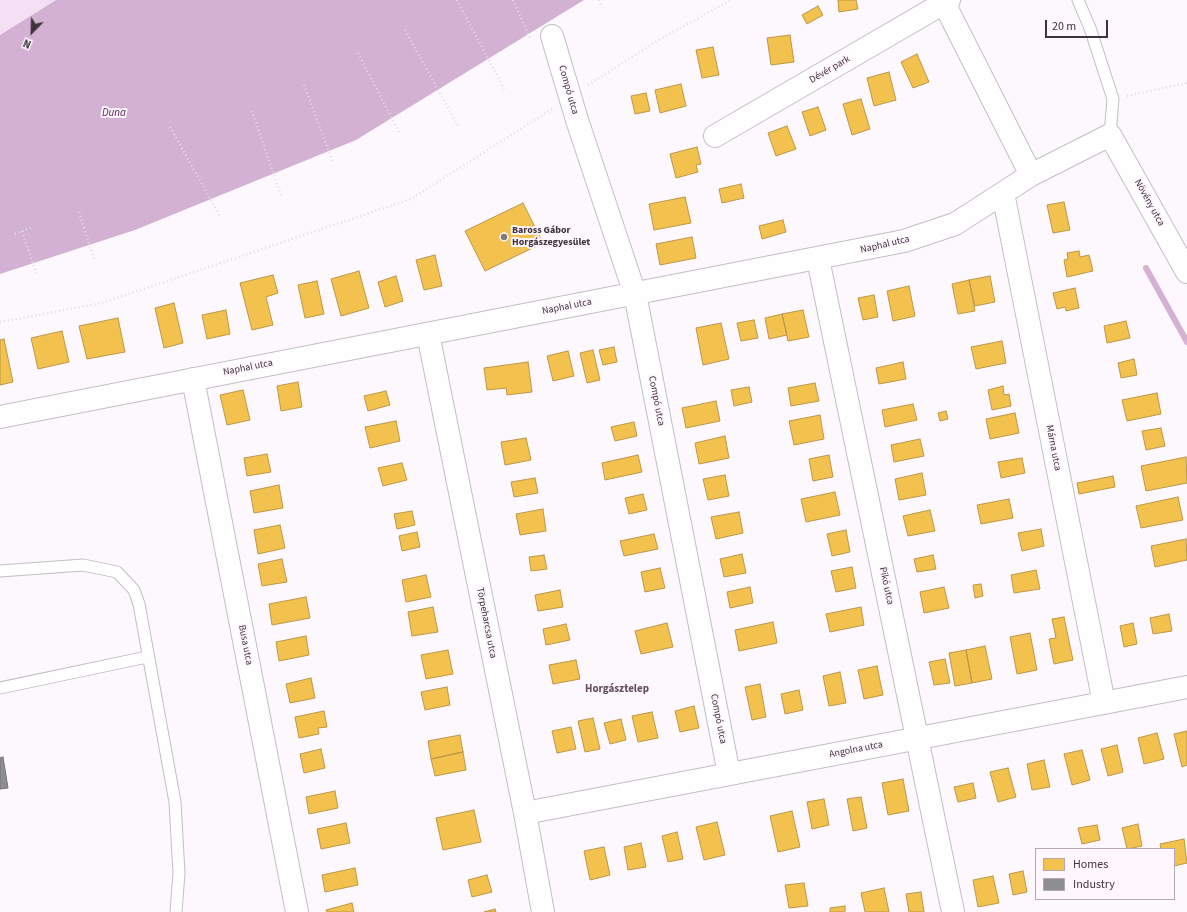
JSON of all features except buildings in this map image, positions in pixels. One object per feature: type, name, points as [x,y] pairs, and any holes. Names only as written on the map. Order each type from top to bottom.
[{"type":"street","name":"Dévér park","points":[[715,136],[947,1],[1031,175]]},
{"type":"street","name":"Compó utca","points":[[552,36],[570,97],[635,294],[729,774]]},
{"type":"street","name":"Naphal utca","points":[[0,417],[818,259],[904,241],[955,224],[1031,175],[1110,135]]},
{"type":"street","name":"Növény utca","points":[[1110,135],[1187,272]]},
{"type":"street","name":"Márna utca","points":[[1003,193],[1104,703]]},
{"type":"street","name":"Pikó utca","points":[[818,259],[953,912]]},
{"type":"street","name":"Törpeharcsa utca","points":[[428,334],[525,813],[543,912]]},
{"type":"street","name":"Busa utca","points":[[193,379],[298,912]]},
{"type":"street","name":"Angolna utca","points":[[525,813],[1187,687]]},
{"type":"lane","points":[[1078,0],[1090,28],[1113,99],[1110,135]]},
{"type":"lane","points":[[0,571],[83,565],[117,572],[134,590],[139,604],[147,657],[175,802],[179,873],[176,912]]},
{"type":"lane","points":[[0,688],[147,657]]},
{"type":"path","points":[[457,0],[504,89]]},
{"type":"path","points":[[513,0],[531,42]]},
{"type":"path","points":[[599,0],[602,8]]},
{"type":"path","points":[[0,322],[102,303],[411,199],[657,41],[731,0]]},
{"type":"path","points":[[405,30],[458,126]]},
{"type":"path","points":[[358,53],[399,132]]},
{"type":"path","points":[[1113,99],[1187,82]]},
{"type":"path","points":[[304,85],[333,163]]},
{"type":"path","points":[[252,111],[281,194]]},
{"type":"path","points":[[170,127],[220,216]]},
{"type":"path","points":[[78,212],[94,259]]},
{"type":"path","points":[[15,234],[33,227]]},
{"type":"path","points":[[22,231],[37,275]]},
{"type":"shaded area","points":[[0,0],[56,0],[0,35]]},
{"type":"water","name":"Duna","points":[[56,0],[584,0],[356,140],[135,230],[0,274],[0,35]]},
{"type":"waterway","points":[[1146,268],[1187,342]]},
{"type":"place","name":"Baross Gábor Horgászegyesület","points":[[504,237]]},
{"type":"district","name":"Horgásztelep","points":[[617,690]]}]
